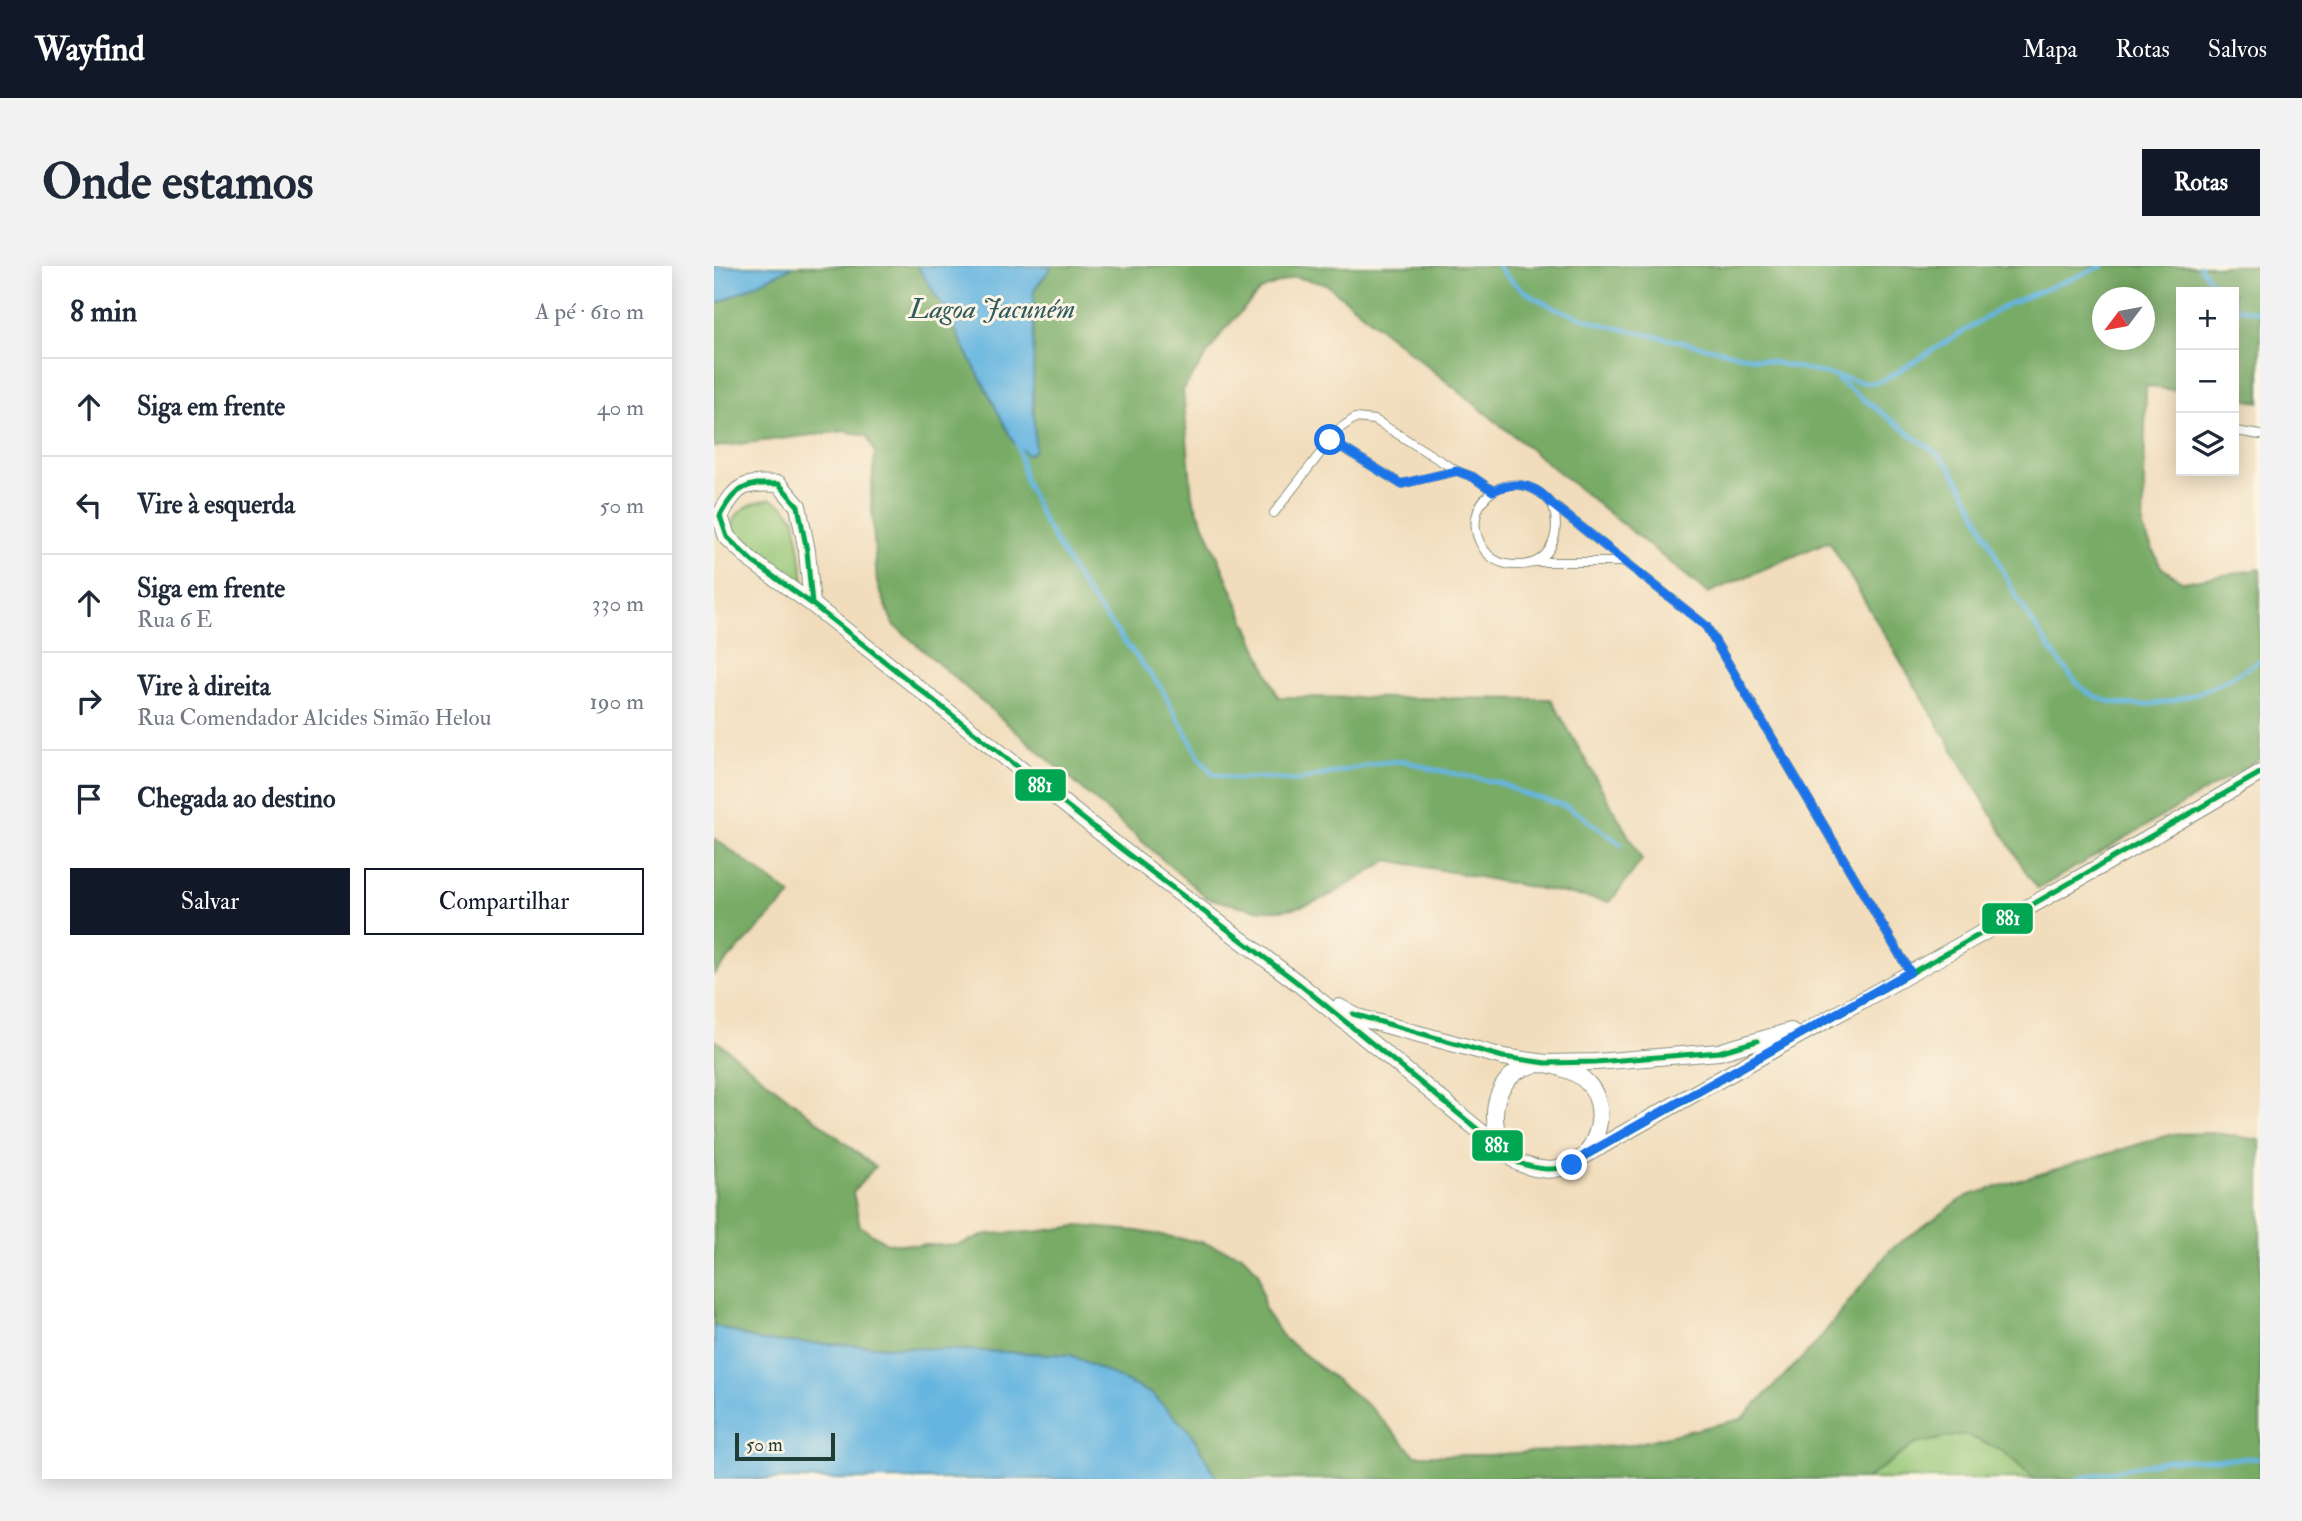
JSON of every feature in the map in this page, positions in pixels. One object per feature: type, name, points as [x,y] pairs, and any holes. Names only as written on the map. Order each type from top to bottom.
[{"type":"street","points":[[812,604],[809,564],[798,506],[779,484],[751,482],[731,497],[720,516],[727,537],[753,562],[812,604],[1120,848],[1298,983],[1519,1163],[1536,1170],[1554,1171],[1572,1165],[1817,1023],[2127,852],[2260,773]]},
{"type":"street","points":[[1298,983],[1357,1017],[1503,1057],[1546,1063],[1577,1073],[1590,1085],[1598,1101],[1600,1120],[1597,1138],[1587,1154]]},
{"type":"street","points":[[1505,1150],[1496,1134],[1493,1118],[1496,1101],[1503,1086],[1515,1074],[1529,1066],[1719,1052],[1817,1023]]},
{"type":"lane","points":[[1273,513],[1339,429],[1355,418],[1375,420],[1493,491]]},
{"type":"lane","points":[[2239,432],[2260,435]]},
{"type":"lane","points":[[1330,440],[1401,484],[1457,471]]},
{"type":"lane","points":[[1627,562],[1535,562],[1522,566],[1496,561],[1485,552],[1478,540],[1475,527],[1477,513],[1483,501],[1493,491],[1505,485],[1531,487],[1543,494],[1552,504],[1627,562],[1706,626],[1910,972]]},
{"type":"lane","points":[[1535,562],[1546,554],[1557,530],[1552,504]]},
{"type":"green space","points":[[794,266],[917,266],[944,308],[1014,443],[1035,450],[1034,290],[1052,266],[2260,266],[2260,402],[2239,399],[2239,287],[2176,287],[2176,390],[2146,386],[2143,529],[2161,567],[2183,582],[2260,569],[2260,759],[2038,889],[1829,541],[1708,593],[1326,284],[1294,277],[1261,290],[1224,330],[1183,390],[1192,497],[1278,697],[1551,699],[1642,860],[1610,902],[1388,860],[1315,902],[1282,910],[1243,907],[1207,898],[893,624],[877,583],[871,495],[875,453],[867,436],[845,431],[714,447],[714,305]]},
{"type":"green space","points":[[771,499],[785,507],[795,519],[806,594],[743,545],[735,534],[733,521],[744,508]]},
{"type":"green space","points":[[714,838],[791,895],[714,974]]},
{"type":"green space","points":[[714,1039],[875,1167],[853,1192],[860,1226],[887,1243],[958,1245],[987,1234],[1034,1232],[1078,1226],[1137,1231],[1201,1242],[1242,1255],[1258,1272],[1265,1311],[1284,1338],[1371,1408],[1415,1455],[1489,1455],[1630,1445],[1741,1419],[1812,1348],[1891,1249],[1967,1196],[2173,1134],[2215,1133],[2260,1140],[2260,1479],[2034,1479],[2003,1451],[1964,1434],[1915,1444],[1866,1479],[1217,1479],[1191,1433],[1152,1394],[1071,1355],[761,1341],[714,1325]]},
{"type":"green space","points":[[1964,1434],[2003,1451],[2034,1479],[1866,1479],[1915,1444]]},
{"type":"water","points":[[714,266],[794,266],[714,305]]},
{"type":"water","name":"Lagoa Jacuném","points":[[917,266],[1052,266],[1034,290],[1035,450],[1027,455],[1014,443],[944,308]]},
{"type":"water","points":[[714,1325],[761,1341],[1071,1355],[1152,1394],[1191,1433],[1217,1479],[714,1479]]},
{"type":"waterway","points":[[1498,266],[1520,288],[1546,304],[1605,325],[1867,383],[1881,381],[1894,374],[2008,304],[2103,266]]},
{"type":"waterway","points":[[2199,266],[2216,287]]},
{"type":"waterway","points":[[2239,308],[2260,312]]},
{"type":"waterway","points":[[1837,379],[1932,449],[1947,464],[1972,504],[2021,604],[2057,658],[2090,694],[2111,702],[2155,704],[2200,692],[2242,672],[2260,660]]},
{"type":"waterway","points":[[1017,441],[1025,480],[1044,522],[1085,591],[1162,689],[1201,760],[1213,774],[1236,779],[1296,781],[1383,762],[1405,761],[1503,784],[1521,793],[1563,805],[1622,845]]},
{"type":"waterway","points":[[2077,1479],[2166,1460],[2260,1458]]},
{"type":"transit line","name":"881","points":[[757,484],[779,484],[798,506],[807,551],[812,604],[753,562],[727,537],[720,516],[723,510],[739,491],[757,484]]},
{"type":"transit line","name":"881","points":[[812,604],[1120,848],[1298,983],[1519,1163],[1545,1169],[1570,1165],[2260,773]]},
{"type":"transit line","name":"881","points":[[1353,1014],[1503,1057],[1546,1063],[1596,1062],[1719,1052],[1757,1041]]},
{"type":"route","points":[[1330,440],[1401,484],[1457,471],[1473,477],[1493,491],[1505,485],[1531,487],[1706,626],[1910,972],[1587,1154],[1572,1165]]}]
